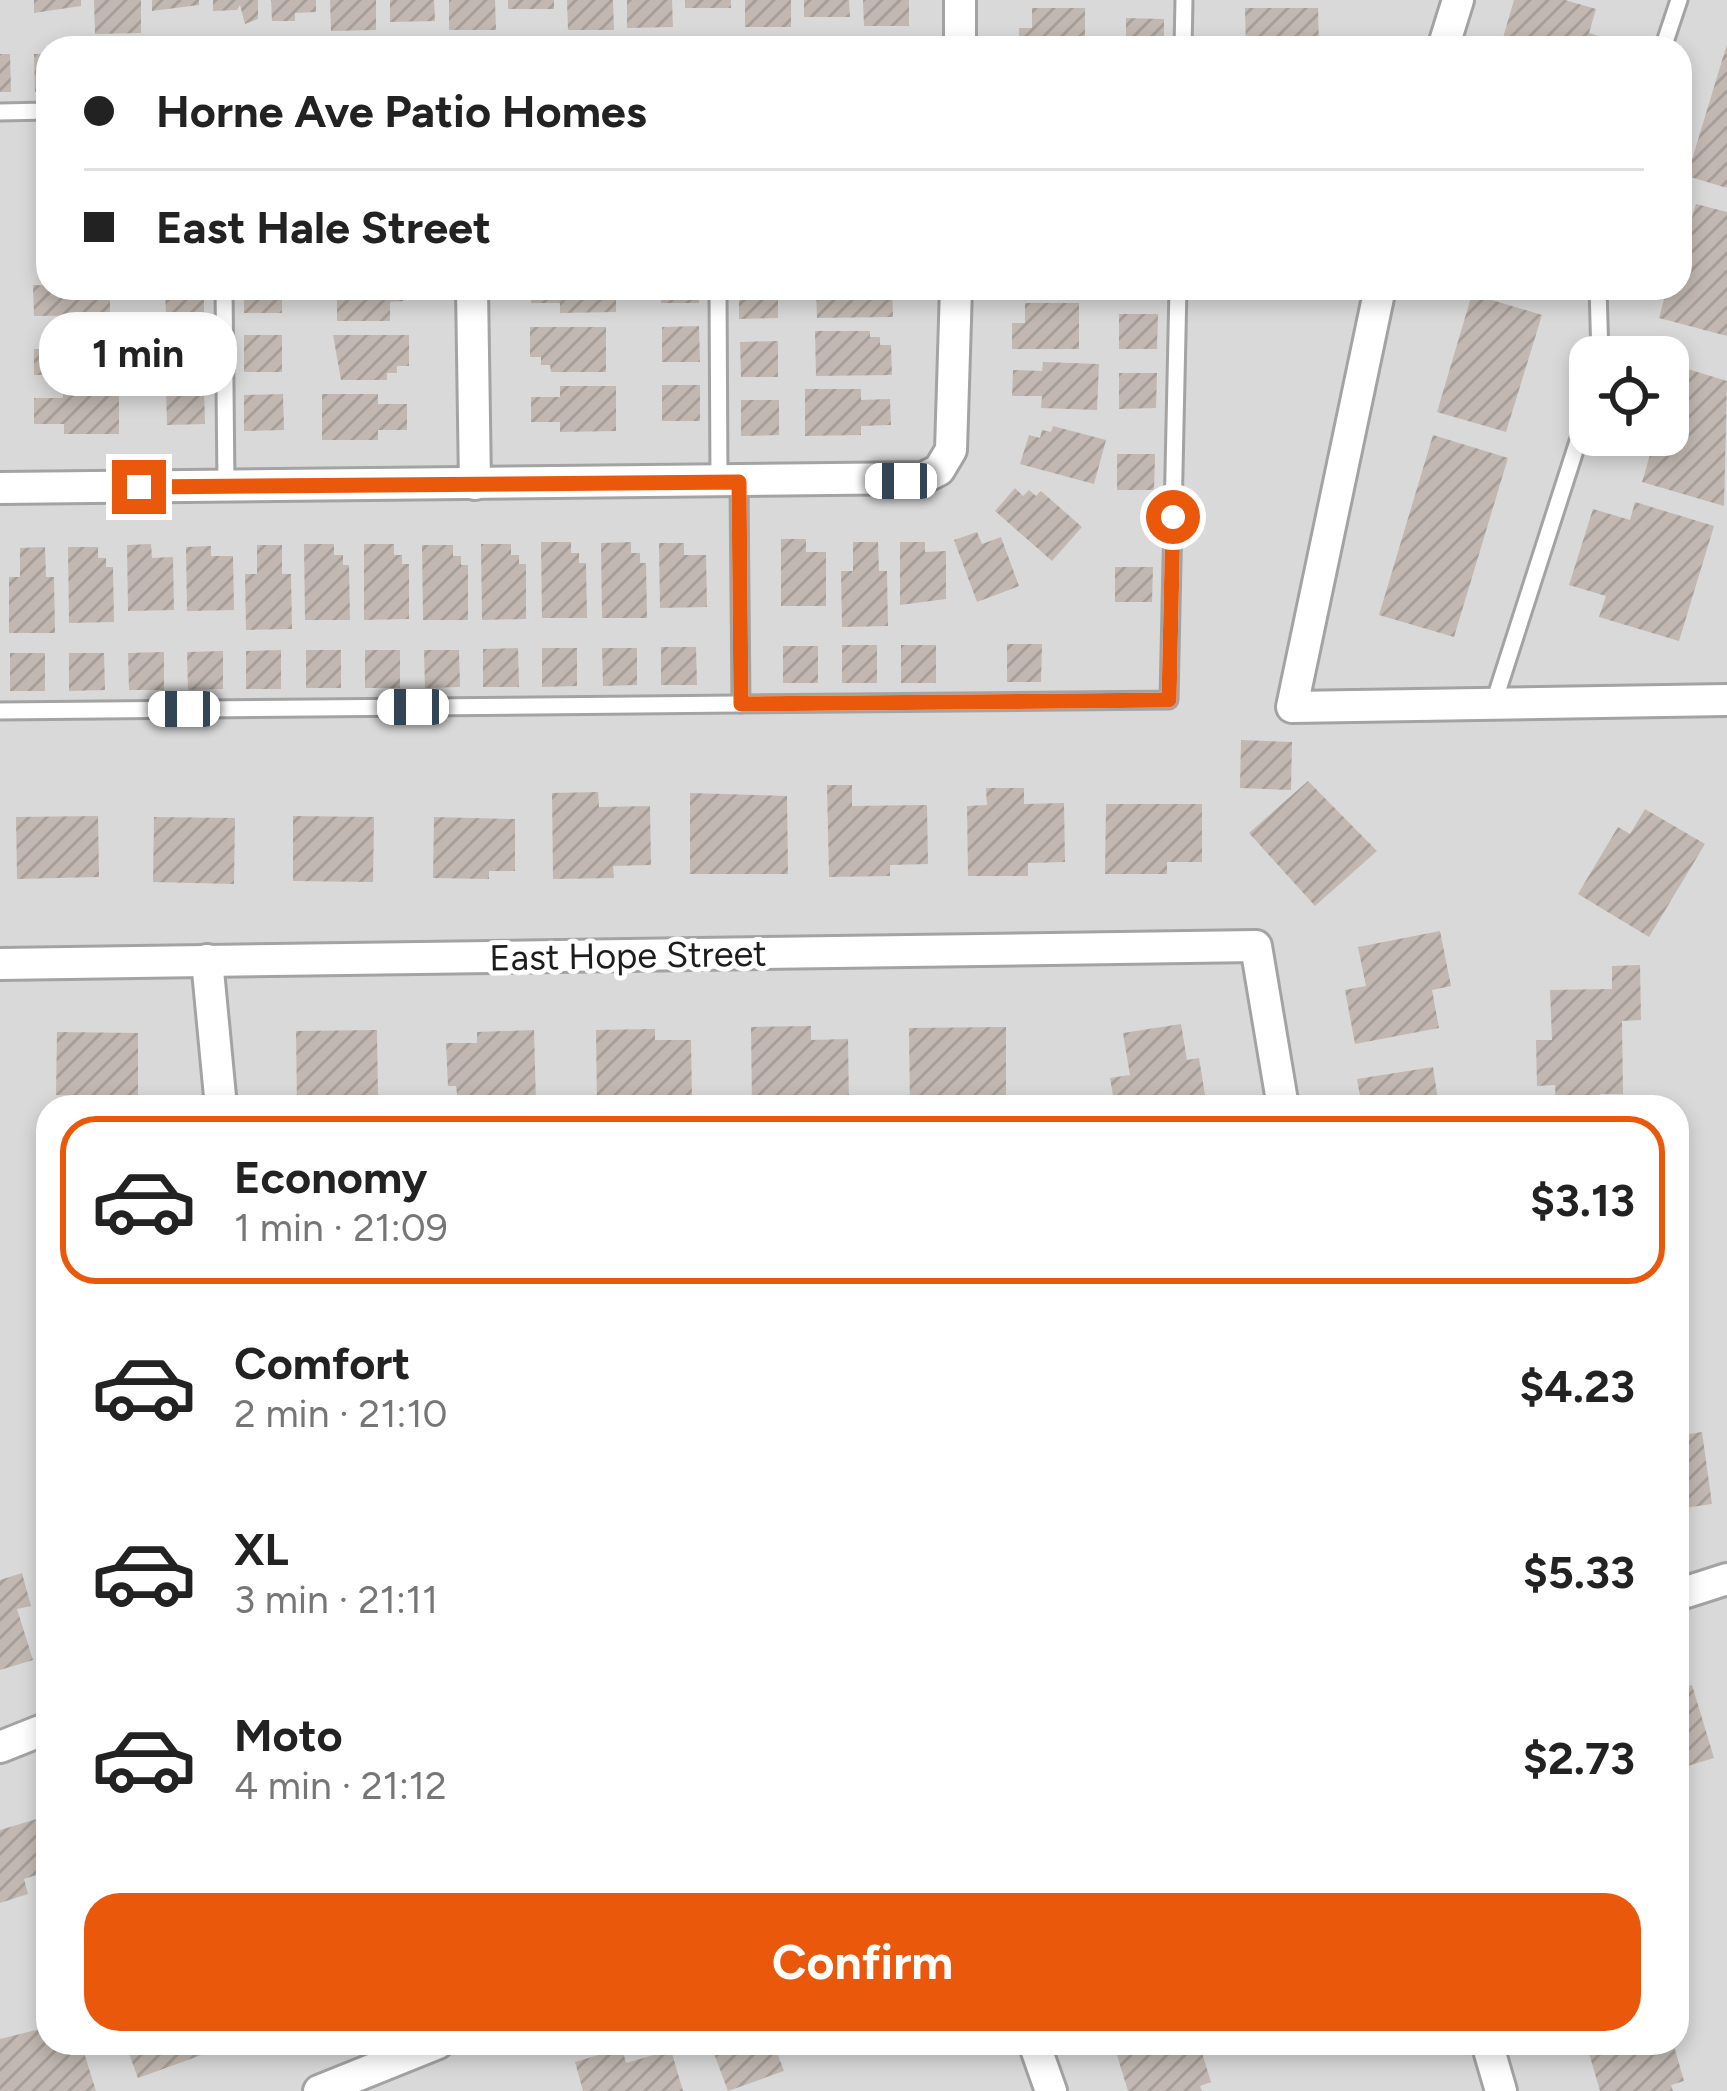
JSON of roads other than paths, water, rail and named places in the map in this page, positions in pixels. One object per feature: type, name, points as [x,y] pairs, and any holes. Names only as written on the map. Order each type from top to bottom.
[{"type":"street","points":[[960,0],[960,36]]},
{"type":"street","points":[[1447,36],[1458,0]]},
{"type":"street","points":[[472,300],[475,484]]},
{"type":"street","points":[[0,488],[901,481],[939,470],[951,450],[956,300]]},
{"type":"street","points":[[1377,300],[1292,707],[1727,700]]},
{"type":"street","name":"East Hope Street","points":[[0,964],[1256,946],[1281,1095]]},
{"type":"street","points":[[207,960],[219,1095]]},
{"type":"street","points":[[1689,1591],[1727,1580]]},
{"type":"street","points":[[0,1747],[36,1733]]},
{"type":"street","points":[[319,2091],[408,2055]]},
{"type":"street","points":[[1038,2055],[1051,2091]]},
{"type":"street","points":[[1490,2055],[1501,2091]]},
{"type":"lane","points":[[1183,36],[1184,0]]},
{"type":"lane","points":[[1667,36],[1679,0]]},
{"type":"lane","points":[[0,112],[36,111]]},
{"type":"lane","points":[[224,300],[226,486]]},
{"type":"lane","points":[[719,300],[741,704]]},
{"type":"lane","points":[[0,710],[1169,700],[1178,300]]},
{"type":"lane","points":[[1598,300],[1599,336]]},
{"type":"lane","points":[[1494,702],[1573,456]]}]
